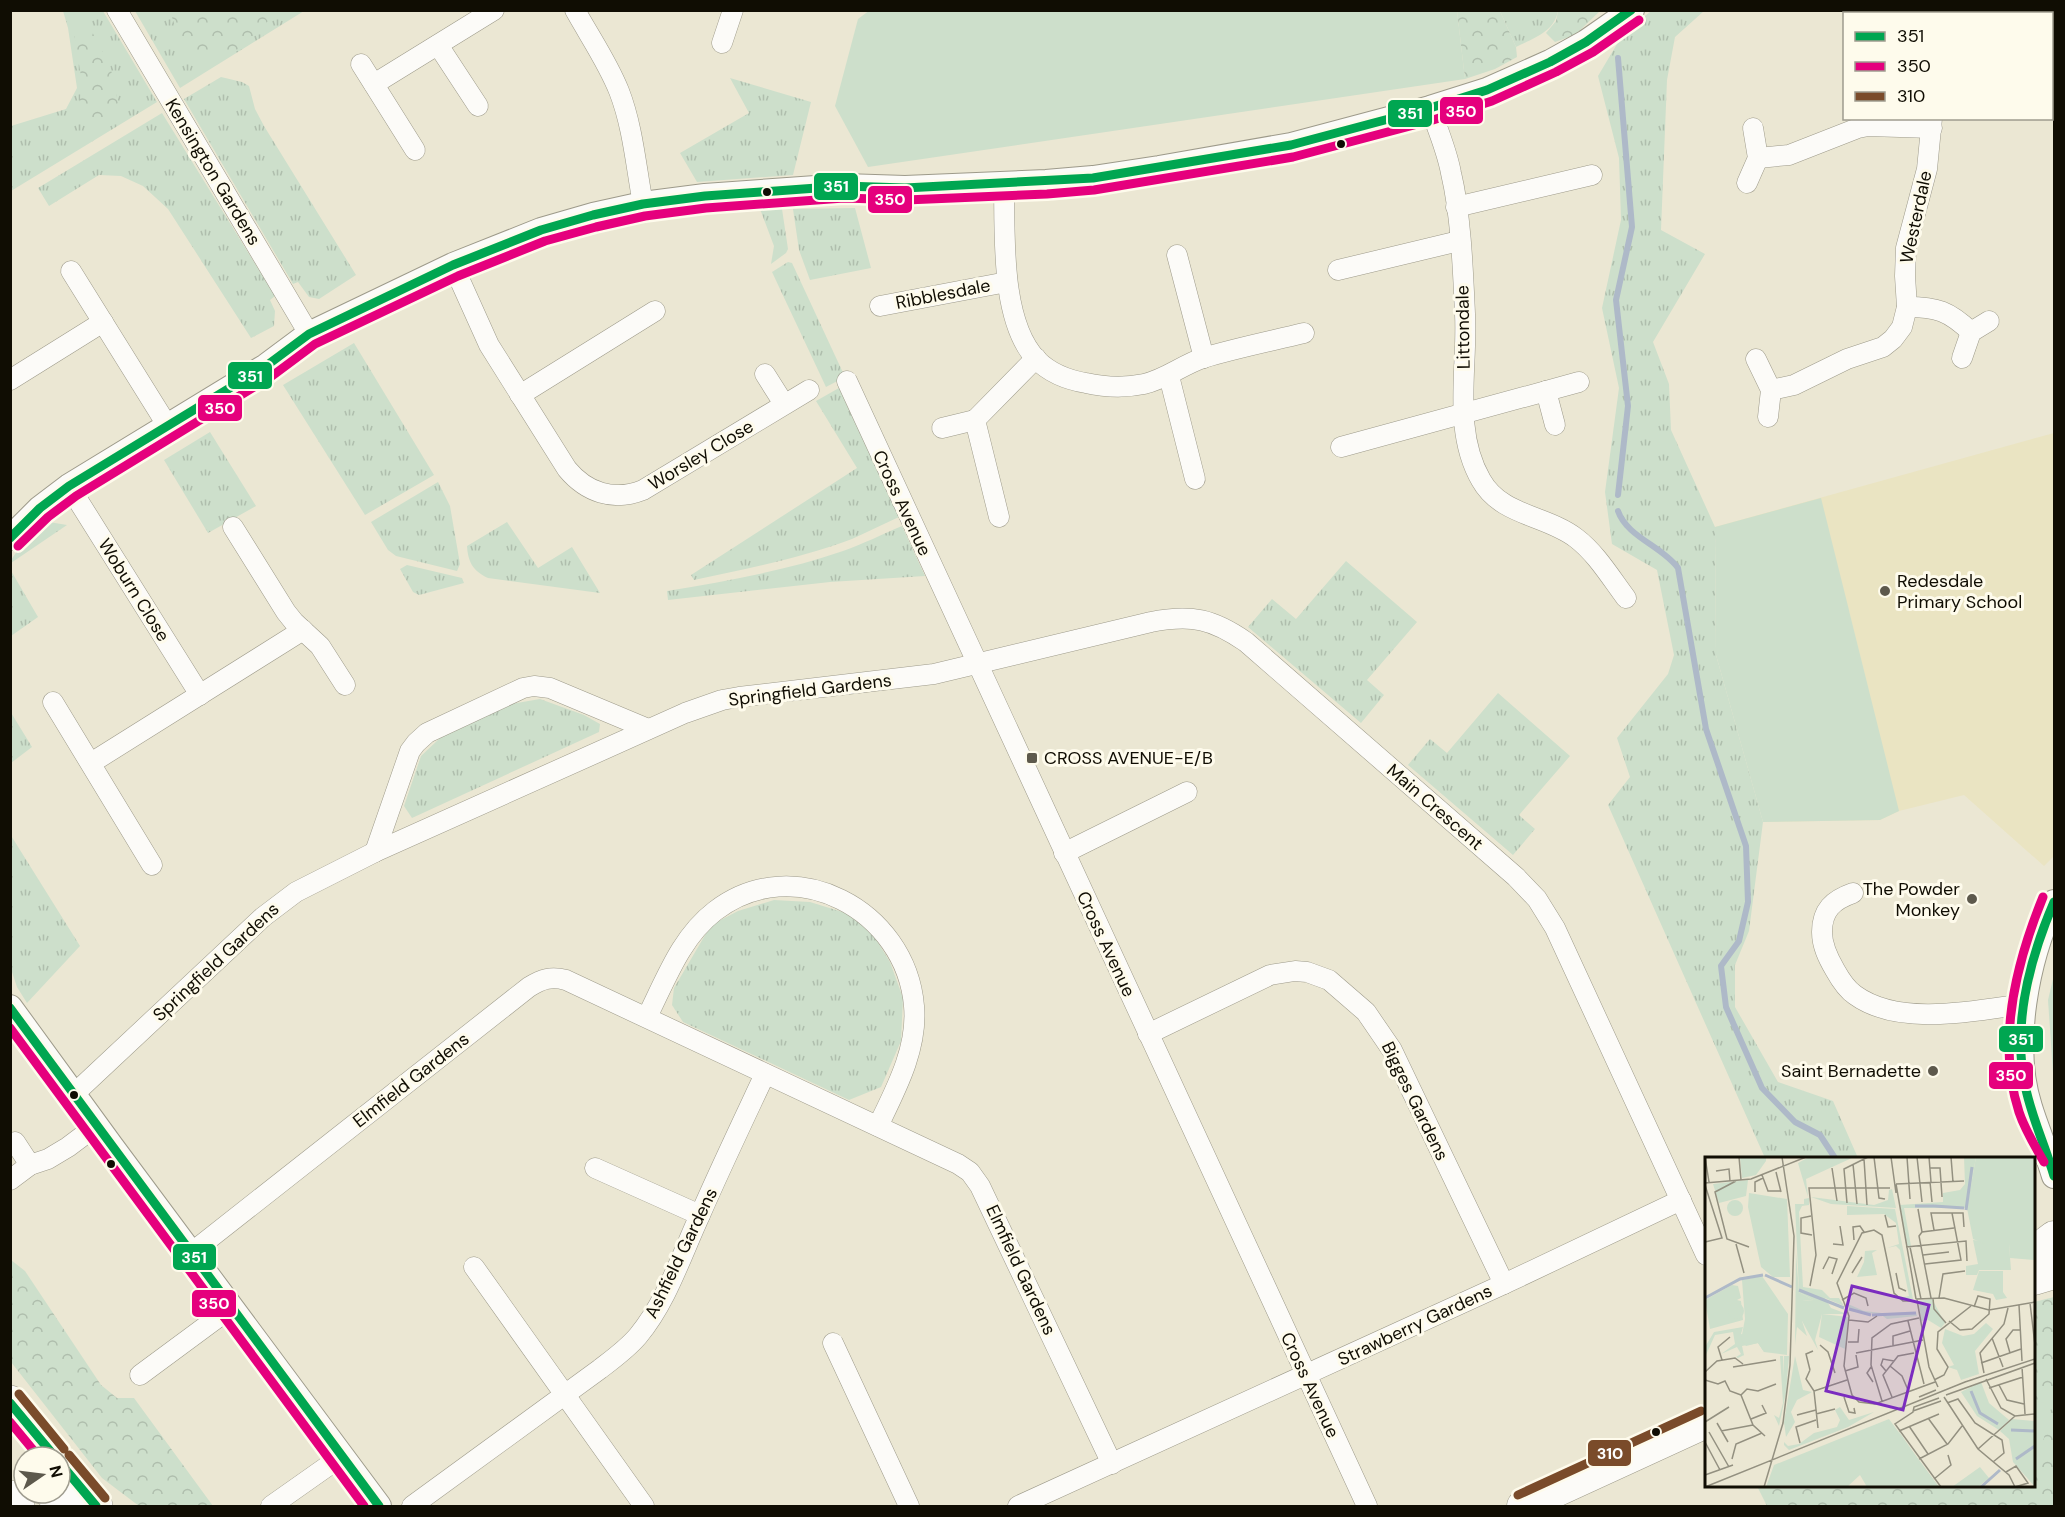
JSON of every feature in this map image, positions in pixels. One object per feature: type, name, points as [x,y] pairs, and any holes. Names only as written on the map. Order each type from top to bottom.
[{"type":"highway","points":[[10,1402],[45,1445]]},
{"type":"highway","points":[[72,1477],[96,1506]]},
{"type":"highway","points":[[10,1497],[18,1506]]},
{"type":"main road","points":[[2035,1251],[2055,1237]]},
{"type":"main road","points":[[2035,1279],[2055,1273]]},
{"type":"main road","points":[[1523,1506],[1705,1423]]},
{"type":"street","name":"Kensington Gardens","points":[[117,10],[309,334]]},
{"type":"street","points":[[375,84],[494,10]]},
{"type":"street","points":[[575,10],[619,91],[629,125],[643,204]]},
{"type":"street","points":[[722,43],[733,10]]},
{"type":"street","points":[[10,538],[40,508],[69,486],[266,366],[309,334],[453,264],[542,230],[593,215],[643,204],[705,196],[775,189],[844,186],[905,188],[1093,178],[1302,142],[1430,108],[1487,90],[1541,66],[1586,42],[1632,10]]},
{"type":"street","points":[[438,45],[478,106]]},
{"type":"street","points":[[361,64],[415,150]]},
{"type":"street","name":"Littondale","points":[[1430,108],[1447,154],[1456,207],[1466,315],[1464,414],[1470,454],[1478,476],[1488,490],[1505,505],[1559,528],[1578,539],[1626,598]]},
{"type":"street","name":"Westerdale","points":[[1758,158],[1789,155],[1858,128],[1932,123],[1927,169],[1906,248],[1907,307],[1902,327],[1888,344],[1847,359],[1794,385],[1771,390]]},
{"type":"street","points":[[1747,183],[1758,158],[1754,128]]},
{"type":"street","points":[[1456,207],[1592,175]]},
{"type":"street","name":"Ribblesdale","points":[[1004,184],[1007,282],[1017,324],[1036,358],[1059,375],[1092,384],[1127,386],[1144,384],[1169,376],[1204,358],[1304,333]]},
{"type":"street","points":[[1338,270],[1459,241]]},
{"type":"street","points":[[1177,255],[1204,358]]},
{"type":"street","name":"Worsley Close","points":[[453,264],[480,327],[520,395],[574,478],[598,493],[634,494],[658,483],[809,390]]},
{"type":"street","points":[[71,271],[167,425]]},
{"type":"street","name":"Ribblesdale","points":[[880,306],[1007,282]]},
{"type":"street","points":[[1907,307],[1932,307],[1940,310],[1959,320],[1971,332]]},
{"type":"street","points":[[520,395],[656,311]]},
{"type":"street","points":[[1962,358],[1971,332],[1989,321]]},
{"type":"street","points":[[10,380],[103,322]]},
{"type":"street","points":[[942,428],[975,420],[1036,358]]},
{"type":"street","points":[[1756,359],[1771,390],[1768,417]]},
{"type":"street","points":[[765,374],[784,404]]},
{"type":"street","points":[[1169,376],[1195,479]]},
{"type":"street","name":"Cross Avenue","points":[[847,381],[1367,1506]]},
{"type":"street","points":[[1341,447],[1579,382]]},
{"type":"street","points":[[1546,391],[1555,425]]},
{"type":"street","points":[[975,420],[999,517]]},
{"type":"street","name":"Woburn Close","points":[[69,486],[200,694]]},
{"type":"street","points":[[233,527],[286,612],[320,646],[345,685]]},
{"type":"street","name":"Main Crescent","points":[[976,664],[1151,621],[1173,618],[1198,618],[1213,622],[1246,642],[1516,878],[1537,899],[1555,928],[1705,1251]]},
{"type":"street","points":[[91,763],[303,630]]},
{"type":"street","name":"Springfield Gardens","points":[[74,1095],[280,903],[311,883],[375,852],[706,705],[739,696],[917,677],[976,664]]},
{"type":"street","points":[[375,852],[410,751],[416,743],[427,734],[523,688],[534,686],[550,688],[648,729]]},
{"type":"street","points":[[53,702],[152,865]]},
{"type":"street","points":[[1064,853],[1188,792]]},
{"type":"street","points":[[647,1017],[681,949],[692,934],[716,910],[730,902],[757,891],[784,888],[825,893],[852,904],[874,921],[900,955],[906,969],[915,1006],[912,1041],[891,1099],[878,1126]]},
{"type":"street","points":[[1853,893],[1832,903],[1822,922],[1825,950],[1841,981],[1852,994],[1867,1003],[1929,1015],[2024,1004]]},
{"type":"street","points":[[2055,902],[2032,960],[2024,1004],[2022,1047],[2029,1105],[2055,1176]]},
{"type":"street","name":"Bigges Gardens","points":[[1148,1034],[1270,975],[1295,971],[1306,972],[1329,980],[1366,1012],[1392,1050],[1504,1284]]},
{"type":"street","name":"Elmfield Gardens","points":[[191,1253],[539,981],[555,977],[647,1017],[965,1168],[974,1177],[1113,1464]]},
{"type":"street","points":[[10,1007],[379,1506]]},
{"type":"street","name":"Ashfield Gardens","points":[[412,1506],[624,1351],[637,1337],[665,1294],[765,1074]]},
{"type":"street","points":[[10,1180],[30,1165],[58,1154],[96,1126]]},
{"type":"street","points":[[2040,1133],[2055,1156]]},
{"type":"street","points":[[15,1142],[30,1165]]},
{"type":"street","points":[[595,1168],[700,1215]]},
{"type":"street","name":"Strawberry Gardens","points":[[1018,1506],[1504,1284],[1681,1200]]},
{"type":"street","points":[[474,1266],[644,1506]]},
{"type":"street","points":[[141,1375],[232,1308]]},
{"type":"street","points":[[833,1343],[909,1506]]},
{"type":"street","points":[[271,1506],[342,1456]]},
{"type":"shaded area","name":"Redesdale Primary School","points":[[2054,433],[2054,856],[2044,866],[1964,795],[1899,811],[1880,820],[1763,822],[1715,527]]},
{"type":"green space","points":[[870,10],[1457,11],[1465,79],[868,167],[835,106],[858,19]]},
{"type":"green space","points":[[63,11],[103,11],[157,102],[11,191],[11,126],[66,109],[77,88],[68,28]]},
{"type":"green space","points":[[135,11],[304,11],[180,88]]},
{"type":"green space","points":[[259,11],[268,21],[253,38],[233,51],[203,59],[181,45],[172,17]]},
{"type":"green space","points":[[1457,11],[1500,11],[1516,47],[1517,57],[1495,69],[1465,79]]},
{"type":"green space","points":[[1500,11],[1558,11],[1548,29],[1516,47]]},
{"type":"green space","points":[[1558,11],[1600,11],[1575,35],[1555,42],[1546,33],[1556,21]]},
{"type":"green space","points":[[1651,11],[1704,11],[1675,37],[1667,80],[1661,230],[1705,254],[1653,342],[1669,384],[1671,430],[1715,527],[1716,655],[1763,822],[1749,931],[1735,965],[1735,1007],[1778,1082],[1833,1101],[1858,1157],[1765,1157],[1608,805],[1630,777],[1617,738],[1668,674],[1674,655],[1657,570],[1612,544],[1605,492],[1619,388],[1602,308],[1621,220],[1619,158],[1598,76],[1623,34]]},
{"type":"green space","points":[[91,30],[110,65],[118,103],[98,122],[78,116],[82,82],[74,34]]},
{"type":"green space","points":[[221,77],[249,86],[255,109],[264,126],[356,275],[319,299],[309,297],[298,282],[293,284],[184,99]]},
{"type":"green space","points":[[730,78],[811,102],[793,175],[697,182],[680,153],[749,113]]},
{"type":"green space","points":[[162,113],[275,296],[270,300],[275,311],[274,326],[251,338],[168,209],[143,186],[121,176],[99,175],[49,206],[38,188]]},
{"type":"green space","points":[[855,208],[871,268],[810,280],[799,250],[793,209]]},
{"type":"green space","points":[[760,209],[782,209],[788,249],[771,264],[774,246]]},
{"type":"green space","points":[[788,262],[792,263],[845,377],[826,387],[772,272]]},
{"type":"green space","points":[[354,343],[434,475],[365,515],[283,385]]},
{"type":"green space","points":[[839,388],[899,517],[852,539],[813,552],[694,580],[691,575],[857,468],[816,401]]},
{"type":"green space","points":[[210,432],[256,506],[208,533],[164,460]]},
{"type":"green space","points":[[438,482],[450,506],[460,564],[457,571],[396,556],[388,550],[371,522]]},
{"type":"green space","points":[[1821,498],[1899,811],[1880,820],[1763,822],[1716,655],[1715,527]]},
{"type":"green space","points":[[49,522],[67,525],[11,563],[24,541]]},
{"type":"green space","points":[[507,522],[538,568],[572,547],[600,593],[488,578],[475,569],[470,561],[467,546]]},
{"type":"green space","points":[[902,526],[925,576],[830,582],[668,600],[667,591],[777,570],[821,558]]},
{"type":"green space","points":[[1346,561],[1417,622],[1367,680],[1384,695],[1361,723],[1248,627],[1272,599],[1296,619]]},
{"type":"green space","points":[[407,565],[462,578],[464,583],[419,595],[413,592],[400,569]]},
{"type":"green space","points":[[10,569],[38,617],[11,636],[10,636]]},
{"type":"green space","points":[[1498,693],[1570,756],[1519,815],[1535,829],[1513,855],[1408,765],[1430,739],[1447,753]]},
{"type":"green space","points":[[540,699],[584,715],[600,724],[599,732],[412,818],[404,806],[421,756],[440,738],[511,704]]},
{"type":"green space","points":[[10,711],[32,747],[11,763],[10,763]]},
{"type":"green space","points":[[10,834],[80,946],[27,1003],[17,987],[11,969]]},
{"type":"green space","points":[[774,900],[810,902],[849,914],[874,936],[890,962],[903,998],[901,1041],[881,1087],[849,1100],[683,1022],[672,1005],[674,988],[711,925],[738,911]]},
{"type":"green space","points":[[2054,975],[2054,1087],[2048,1000]]},
{"type":"green space","points":[[11,1260],[25,1271],[101,1385],[117,1398],[134,1398],[213,1506],[139,1506],[102,1478],[11,1362]]},
{"type":"green space","points":[[2054,1297],[2054,1506],[1767,1506],[1758,1487],[2035,1487],[2035,1302]]},
{"type":"green space","points":[[2035,1400],[2052,1405],[2039,1458],[2035,1456]]},
{"type":"waterway","points":[[1618,58],[1632,227],[1616,300],[1628,406],[1618,495]]},
{"type":"waterway","points":[[1618,511],[1629,528],[1663,553],[1678,568],[1706,729],[1746,846],[1748,902],[1739,941],[1721,966],[1726,1007],[1762,1088],[1795,1122],[1820,1135],[1834,1157]]},
{"type":"transit line","name":"351","points":[[10,538],[40,508],[69,486],[266,366],[309,334],[453,265],[541,230],[643,204],[705,196],[844,186],[905,188],[1093,178],[1291,145],[1430,108],[1487,90],[1550,62],[1586,42],[1631,10]]},
{"type":"transit line","name":"350","points":[[18,546],[48,517],[76,496],[272,376],[315,344],[458,276],[545,241],[645,216],[706,208],[844,198],[906,200],[1094,190],[1293,157],[1433,120],[1492,101],[1556,72],[1593,52],[1639,20]]},
{"type":"transit line","name":"350","points":[[2043,897],[2017,976],[2009,1031],[2009,1058],[2012,1085],[2019,1112],[2044,1162]]},
{"type":"transit line","name":"351","points":[[2054,902],[2031,968],[2022,1015],[2021,1039],[2025,1085],[2054,1176]]},
{"type":"transit line","name":"351","points":[[10,1008],[379,1506]]},
{"type":"transit line","name":"350","points":[[10,1028],[364,1506]]},
{"type":"transit line","name":"310","points":[[19,1394],[61,1445]]},
{"type":"transit line","name":"351","points":[[10,1403],[45,1445]]},
{"type":"transit line","name":"310","points":[[1518,1495],[1701,1411]]},
{"type":"transit line","name":"350","points":[[10,1422],[29,1445]]},
{"type":"transit line","name":"310","points":[[72,1459],[105,1498]]},
{"type":"transit line","name":"351","points":[[72,1477],[96,1506]]},
{"type":"place","name":"Redesdale Primary School","points":[[1885,591]]},
{"type":"place","name":"CROSS AVENUE-E/B","points":[[1032,758]]},
{"type":"place","name":"The Powder Monkey","points":[[1972,899]]},
{"type":"place","name":"Saint Bernadette","points":[[1933,1071]]}]
